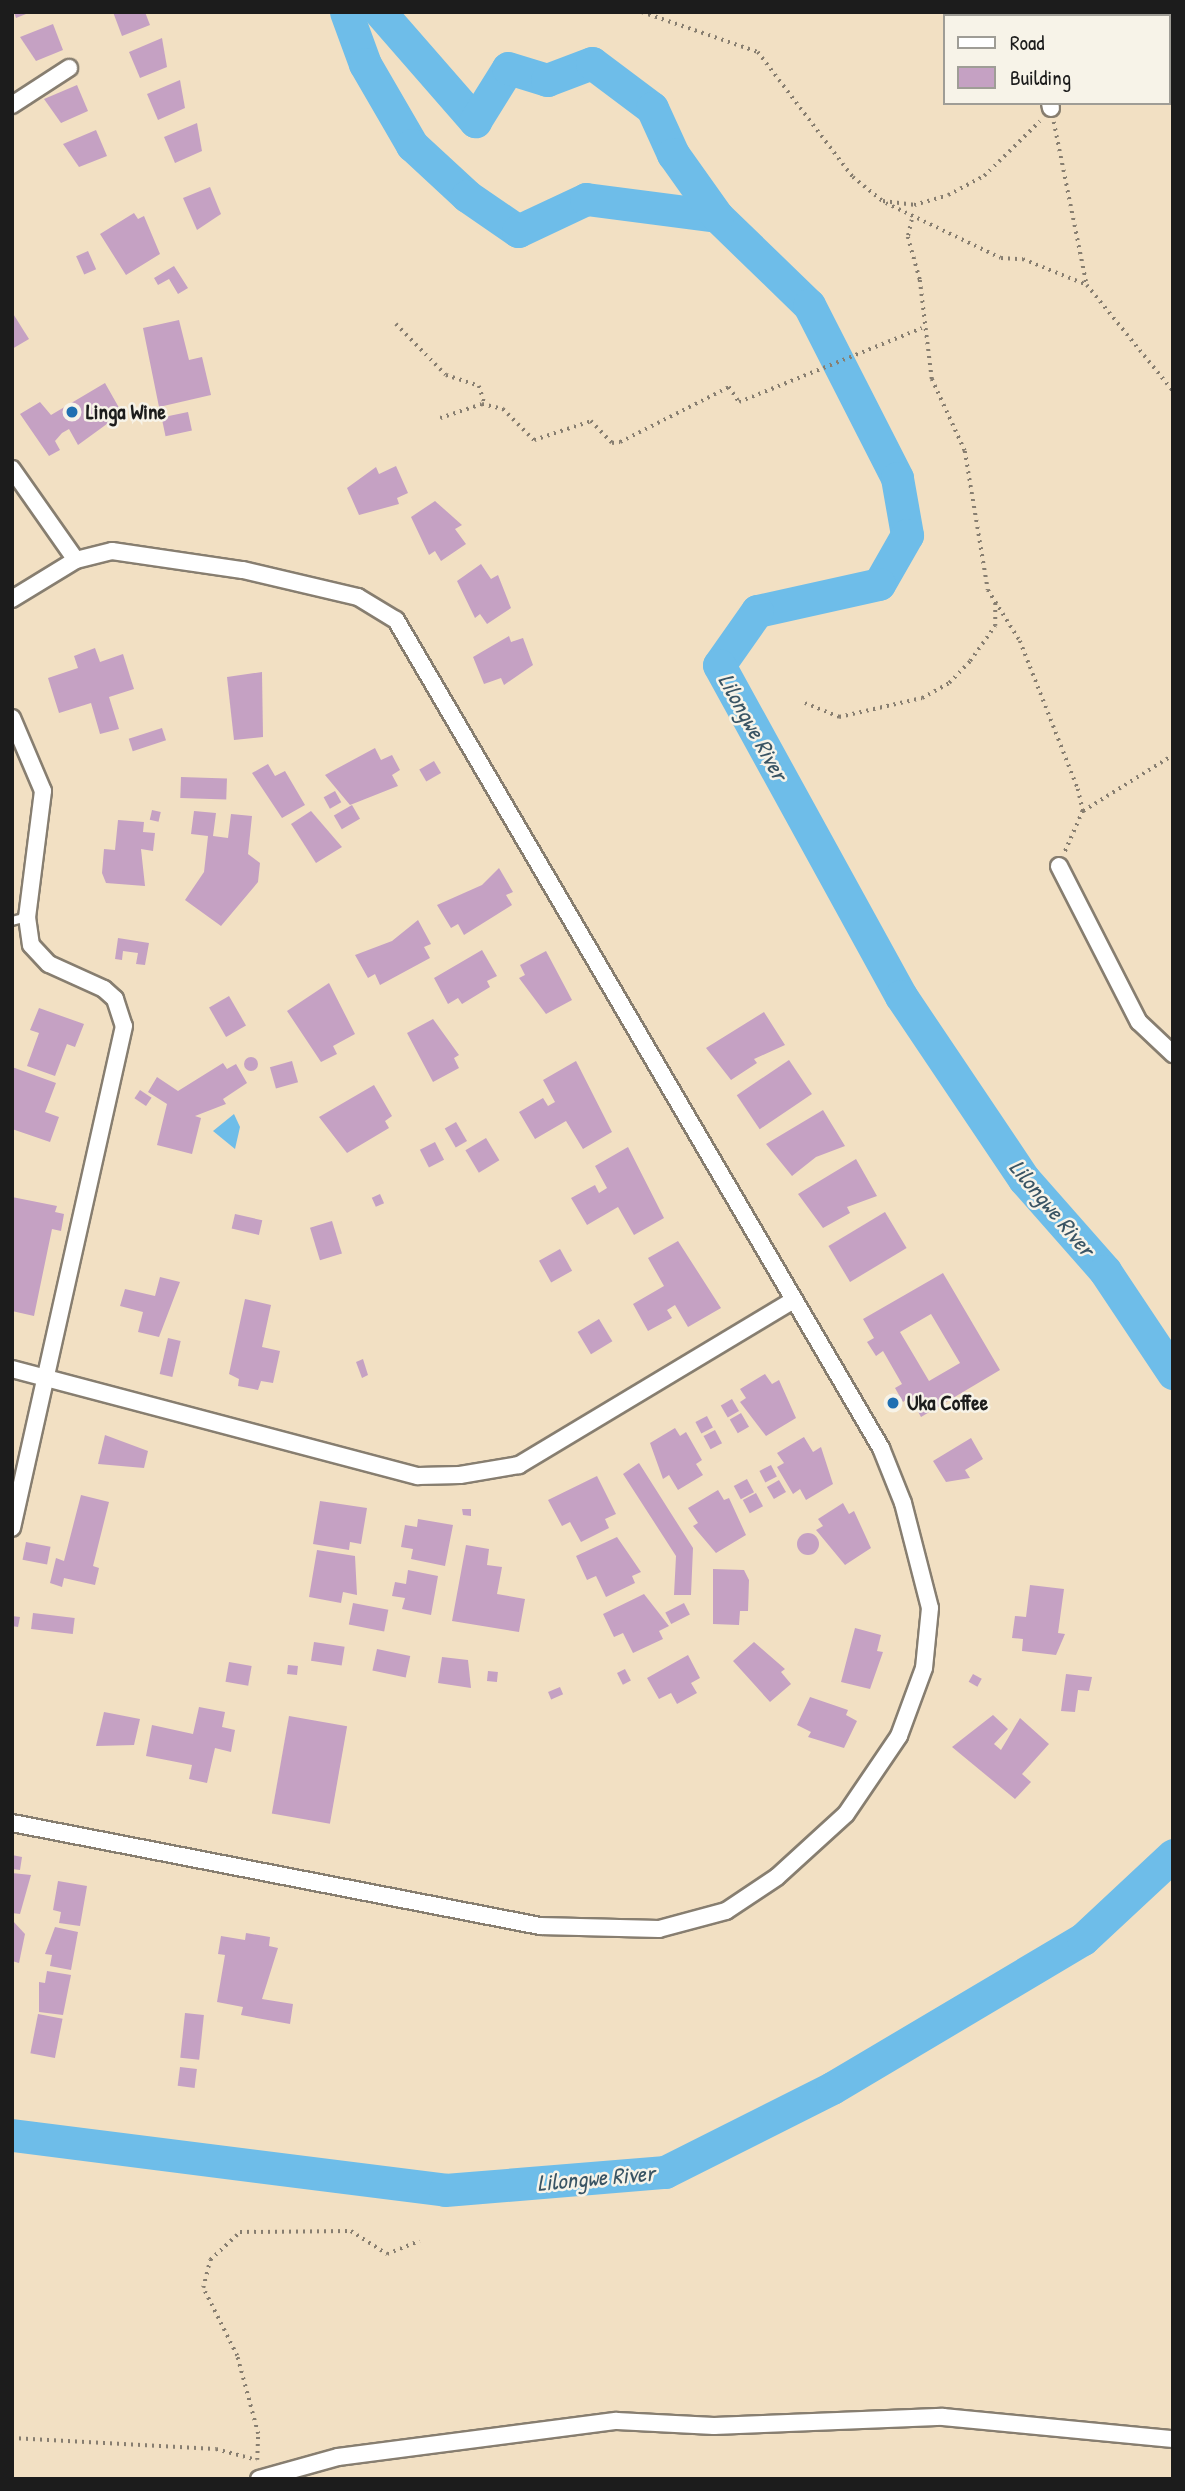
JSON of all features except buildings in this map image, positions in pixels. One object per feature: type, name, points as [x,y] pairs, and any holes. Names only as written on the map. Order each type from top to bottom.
[{"type":"street","points":[[12,105],[69,68]]},
{"type":"street","points":[[12,469],[76,560]]},
{"type":"street","points":[[12,599],[76,560],[112,551],[243,570],[358,597],[396,620],[792,1301],[881,1448],[903,1503],[930,1608],[924,1668],[899,1736],[846,1814],[767,1884],[726,1911],[659,1929],[540,1926],[12,1823]]},
{"type":"street","points":[[12,718],[43,791],[20,919],[38,956],[104,989],[118,1005],[124,1027],[12,1528]]},
{"type":"street","points":[[1059,866],[1139,1022],[1173,1054]]},
{"type":"street","points":[[12,1369],[418,1476],[460,1475],[519,1465],[792,1301]]},
{"type":"street","points":[[258,2479],[279,2470],[338,2456],[617,2421],[714,2426],[943,2417],[1173,2439]]},
{"type":"path","points":[[642,12],[758,52],[853,177],[912,220],[1087,285]]},
{"type":"path","points":[[883,201],[914,205],[984,176],[1050,105]]},
{"type":"path","points":[[1050,105],[1087,285],[1173,391]]},
{"type":"path","points":[[912,220],[908,237],[920,280],[922,328],[932,379],[965,452],[988,590],[1020,641],[1083,811]]},
{"type":"path","points":[[396,324],[446,375],[479,386],[485,405]]},
{"type":"path","points":[[440,418],[485,405],[503,408],[534,440],[591,421],[612,443],[679,416],[729,387],[739,402],[870,354],[922,328]]},
{"type":"path","points":[[805,703],[839,717],[922,698],[949,683],[970,661],[995,626],[995,601]]},
{"type":"path","points":[[1059,866],[1083,811],[1173,755]]},
{"type":"path","points":[[257,2460],[258,2434],[237,2356],[203,2288],[210,2260],[240,2232],[351,2231],[387,2254],[420,2241]]},
{"type":"path","points":[[12,2438],[216,2449],[257,2460],[279,2470]]},
{"type":"water","points":[[234,1114],[240,1127],[235,1149],[213,1131]]},
{"type":"waterway","name":"Lilongwe River","points":[[346,12],[365,64],[412,145],[467,196],[518,231],[586,199],[717,216],[809,305],[897,478],[907,535],[879,584],[757,611],[719,665],[901,996],[1024,1179],[1105,1271],[1173,1373]]},
{"type":"waterway","points":[[380,12],[475,121],[508,68],[547,80],[592,63],[652,108],[673,154],[717,216]]},
{"type":"waterway","name":"Lilongwe River","points":[[12,2135],[445,2190],[665,2172],[832,2088],[1083,1939],[1173,1855]]},
{"type":"place","name":"Linga Wine","points":[[72,412]]},
{"type":"place","name":"Uka Coffee","points":[[893,1403]]}]
